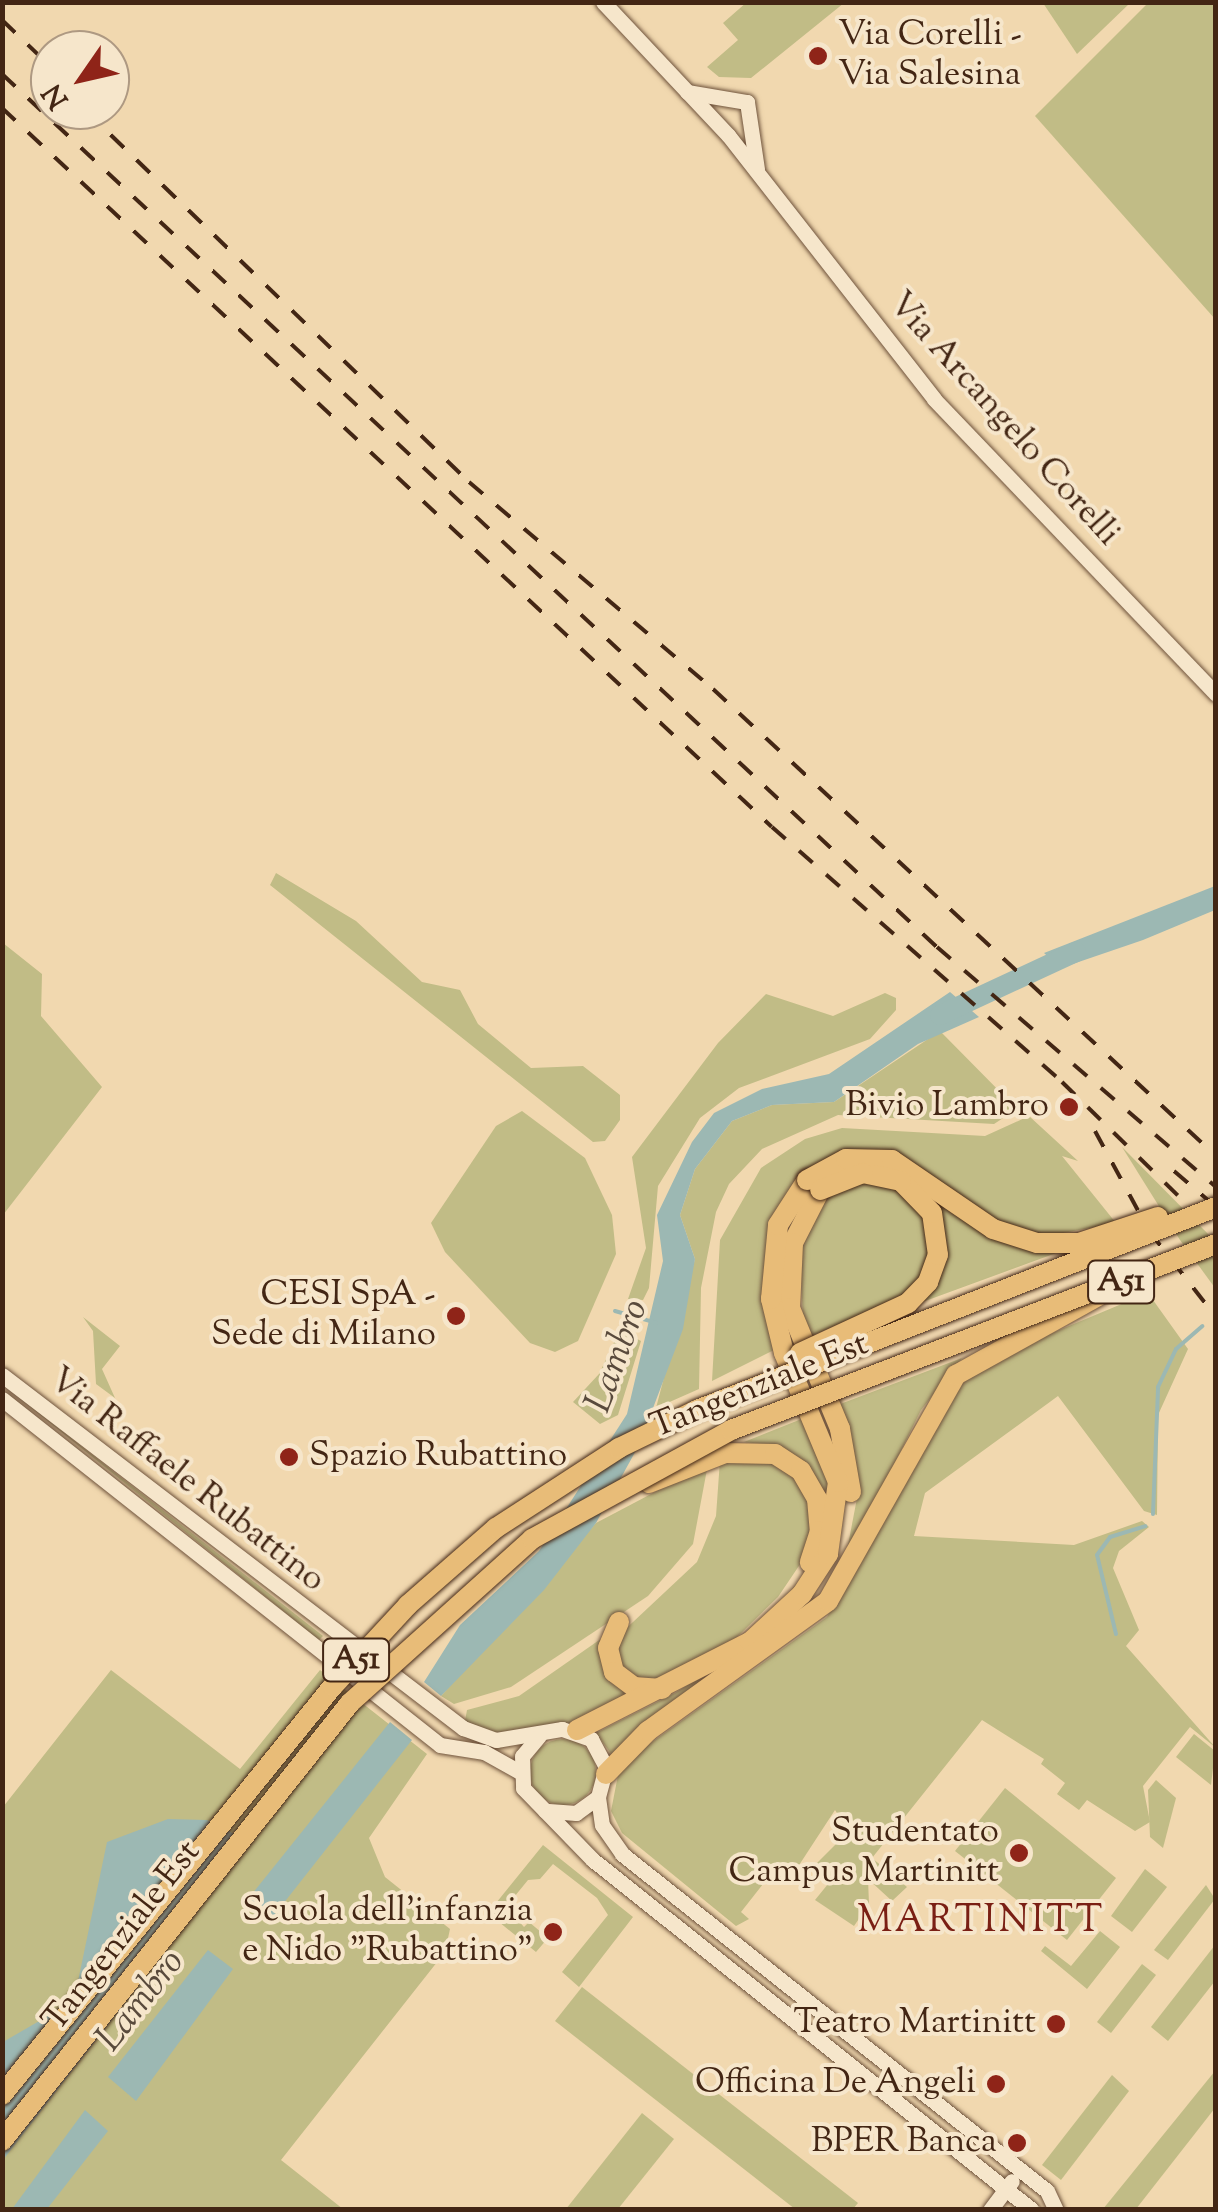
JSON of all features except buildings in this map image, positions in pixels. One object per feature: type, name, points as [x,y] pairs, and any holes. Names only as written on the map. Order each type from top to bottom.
[{"type":"highway","points":[[577,1730],[664,1689],[728,1652],[802,1594],[837,1530],[832,1454],[784,1352],[772,1299],[778,1226],[813,1185],[846,1159],[892,1160],[992,1229],[1048,1244],[1091,1240],[1216,1194]]},
{"type":"highway","points":[[660,1427],[698,1396],[883,1318],[928,1282],[939,1234],[918,1193],[873,1173],[813,1185]]},
{"type":"highway","points":[[772,1644],[824,1584],[852,1506],[840,1429],[790,1308],[796,1232],[813,1185]]},
{"type":"highway","name":"Tangenziale Est","points":[[2,2095],[384,1628],[496,1528],[660,1427],[1216,1207]]},
{"type":"highway","name":"Tangenziale Est","points":[[2,2142],[373,1678],[532,1539],[612,1488],[730,1430],[1216,1244]]},
{"type":"highway","points":[[606,1774],[648,1730],[772,1644],[841,1584],[902,1466],[956,1374],[1124,1280]]},
{"type":"highway","points":[[612,1488],[725,1452],[761,1450],[789,1462],[809,1484],[820,1531],[810,1562],[782,1603],[728,1652]]},
{"type":"highway","points":[[619,1622],[608,1648],[614,1672],[634,1687],[664,1689]]},
{"type":"street","points":[[604,2],[684,90],[728,135],[750,126],[747,102],[684,90]]},
{"type":"street","points":[[712,118],[727,96]]},
{"type":"street","name":"Via Arcangelo Corelli","points":[[750,126],[759,176]]},
{"type":"street","name":"Via Arcangelo Corelli","points":[[728,135],[934,399],[1216,694]]},
{"type":"street","name":"Via Raffaele Rubattino","points":[[2,1375],[440,1714],[484,1738],[577,1730]]},
{"type":"street","name":"Via Raffaele Rubattino","points":[[2,1400],[440,1744],[484,1752],[520,1772]]},
{"type":"street","points":[[577,1730],[598,1747],[606,1774],[598,1798],[602,1826],[622,1854],[1021,2170],[1056,2210]]},
{"type":"street","points":[[539,1736],[520,1772],[525,1793],[606,1873],[1032,2210]]},
{"type":"street","points":[[545,1811],[571,1814],[598,1798]]},
{"type":"street","points":[[990,2210],[1021,2170]]},
{"type":"shaded area","points":[[747,2],[844,3],[751,78],[719,77],[707,67],[738,40],[723,23]]},
{"type":"shaded area","points":[[1043,3],[1130,3],[1077,54]]},
{"type":"shaded area","points":[[1148,3],[1215,3],[1215,319],[1035,116]]},
{"type":"shaded area","points":[[276,873],[356,921],[422,982],[460,990],[478,1024],[531,1068],[583,1066],[620,1095],[620,1120],[605,1141],[593,1142],[270,885]]},
{"type":"shaded area","points":[[3,943],[42,974],[41,1016],[102,1087],[3,1215]]},
{"type":"shaded area","points":[[885,993],[896,998],[896,1010],[870,1039],[739,1088],[700,1118],[658,1186],[649,1288],[643,1300],[628,1299],[646,1248],[632,1157],[718,1043],[766,994],[833,1016]]},
{"type":"shaded area","points":[[940,1031],[1017,1109],[994,1124],[838,1115],[762,1149],[729,1184],[716,1212],[701,1288],[699,1389],[656,1408],[695,1259],[680,1215],[695,1169],[732,1121],[772,1105],[834,1102]]},
{"type":"shaded area","points":[[522,1111],[585,1158],[612,1215],[616,1254],[578,1341],[555,1352],[530,1343],[445,1252],[431,1223],[496,1126]]},
{"type":"shaded area","points":[[1029,1116],[1078,1161],[1062,1156],[1116,1223],[1042,1237],[978,1213],[904,1157],[857,1150],[785,1198],[778,1348],[712,1381],[720,1240],[761,1168],[805,1139],[842,1128],[985,1136]]},
{"type":"shaded area","points":[[1122,1147],[1215,1241],[1215,1288],[1180,1240]]},
{"type":"shaded area","points":[[857,1162],[881,1162],[899,1169],[852,1166],[810,1191],[792,1229],[785,1286],[795,1343],[788,1346],[778,1282],[790,1212],[818,1178]]},
{"type":"shaded area","points":[[899,1169],[996,1237],[1059,1252],[917,1304],[945,1257],[936,1203]]},
{"type":"shaded area","points":[[872,1175],[923,1202],[933,1259],[909,1294],[804,1339],[799,1236],[819,1196]]},
{"type":"shaded area","points":[[1148,1293],[1188,1349],[1158,1415],[1157,1515],[1144,1511],[1058,1396],[925,1493],[914,1536],[1074,1545],[1142,1521],[1149,1527],[1119,1551],[1113,1568],[1139,1630],[1126,1646],[1216,1748],[1190,1727],[1143,1786],[1150,1822],[1135,1831],[1087,1800],[1079,1810],[1057,1794],[1065,1783],[1041,1764],[1044,1759],[982,1720],[872,1858],[907,1887],[892,1901],[868,1879],[869,1904],[854,1926],[815,1900],[828,1884],[810,1870],[849,1831],[835,1810],[790,1879],[767,1879],[741,1912],[749,1919],[736,1926],[622,1833],[611,1811],[620,1765],[827,1617],[957,1385],[1021,1346]]},
{"type":"shaded area","points":[[83,1317],[120,1346],[102,1369],[115,1398],[96,1384],[93,1331]]},
{"type":"shaded area","points":[[620,1330],[641,1341],[618,1415],[600,1424],[573,1402],[599,1374]]},
{"type":"shaded area","points":[[962,1358],[921,1410],[844,1566],[858,1493],[835,1406]]},
{"type":"shaded area","points":[[2,1384],[323,1636],[319,1640]]},
{"type":"shaded area","points":[[809,1416],[835,1491],[826,1514],[772,1445],[744,1442]]},
{"type":"shaded area","points":[[737,1455],[786,1466],[810,1495],[811,1548],[778,1597],[736,1638],[667,1678],[638,1679],[620,1668],[617,1637],[697,1562],[716,1516],[720,1460]]},
{"type":"shaded area","points":[[708,1464],[693,1544],[648,1596],[511,1687],[454,1704],[441,1696],[596,1523]]},
{"type":"shaded area","points":[[605,1636],[635,1691],[581,1721],[532,1730],[494,1733],[465,1721],[467,1710],[519,1696]]},
{"type":"shaded area","points":[[736,1655],[612,1755],[596,1733],[675,1693]]},
{"type":"shaded area","points":[[111,1670],[240,1769],[320,1670],[427,1754],[369,1838],[385,1877],[450,1929],[445,1952],[281,2160],[343,2209],[3,2209],[3,1807]]},
{"type":"shaded area","points":[[1194,1734],[1215,1751],[1211,1785],[1176,1757]]},
{"type":"shaded area","points":[[563,1739],[586,1749],[596,1772],[586,1795],[563,1805],[540,1795],[530,1772],[540,1749]]},
{"type":"shaded area","points":[[1156,1780],[1176,1798],[1163,1848],[1150,1837],[1148,1790]]},
{"type":"shaded area","points":[[1005,1788],[1116,1878],[1067,1940],[955,1851]]},
{"type":"shaded area","points":[[543,1845],[633,1917],[579,1987],[562,1972],[608,1915],[597,1898],[553,1864],[540,1879],[528,1880],[506,1907],[524,1927],[529,1922],[548,1938],[536,1952],[488,1913]]},
{"type":"shaded area","points":[[1145,1869],[1167,1887],[1132,1932],[1111,1916]]},
{"type":"shaded area","points":[[1206,1885],[1215,1899],[1168,1960],[1154,1950]]},
{"type":"shaded area","points":[[1100,1931],[1120,1947],[1087,1989],[1041,1951],[1045,1946],[1071,1966]]},
{"type":"shaded area","points":[[1215,1945],[1215,1981],[1168,2041],[1151,2027]]},
{"type":"shaded area","points":[[1142,1964],[1156,1975],[1111,2033],[1097,2022]]},
{"type":"shaded area","points":[[582,1987],[858,2203],[853,2209],[795,2209],[555,2021]]},
{"type":"shaded area","points":[[1215,2071],[1215,2108],[1136,2209],[1103,2209]]},
{"type":"shaded area","points":[[1112,2075],[1129,2091],[1061,2180],[1042,2165]]},
{"type":"shaded area","points":[[642,2113],[674,2139],[618,2209],[566,2209]]},
{"type":"water","points":[[1215,886],[1215,910],[1143,940],[1061,968],[1044,953]]},
{"type":"water","points":[[950,992],[979,1017],[918,1044],[834,1102],[772,1105],[732,1121],[695,1169],[680,1215],[695,1259],[683,1329],[639,1445],[596,1523],[544,1590],[441,1696],[424,1682],[460,1625],[539,1551],[627,1414],[663,1261],[657,1215],[692,1142],[714,1113],[762,1089],[829,1074]]},
{"type":"water","points":[[390,1722],[412,1740],[268,1923],[244,1904]]},
{"type":"water","points":[[168,1819],[207,1820],[250,1842],[3,2160],[3,2042],[60,2009],[77,1986],[107,1842]]},
{"type":"water","points":[[208,1950],[233,1969],[136,2101],[108,2077]]},
{"type":"water","points":[[85,2110],[108,2131],[47,2209],[12,2209]]},
{"type":"waterway","name":"Lambro","points":[[940,1015],[1076,952]]},
{"type":"waterway","points":[[615,1311],[657,1323]]},
{"type":"waterway","points":[[1153,1514],[1158,1387],[1176,1349],[1202,1326]]},
{"type":"waterway","points":[[1116,1634],[1097,1555],[1110,1537],[1145,1526]]},
{"type":"railway","points":[[2,20],[30,47]]},
{"type":"railway","points":[[2,74],[937,947],[1216,1187]]},
{"type":"railway","points":[[2,108],[772,827],[1062,1082],[1216,1233]]},
{"type":"railway","points":[[106,130],[469,482],[713,689],[1216,1156]]},
{"type":"railway","points":[[1095,1131],[1149,1231],[1216,1317]]},
{"type":"railway","points":[[1174,1171],[1216,1207]]},
{"type":"place","name":"Via Corelli - Via Salesina","points":[[818,56]]},
{"type":"place","name":"Bivio Lambro","points":[[1069,1107]]},
{"type":"place","name":"CESI SpA - Sede di Milano","points":[[456,1316]]},
{"type":"place","name":"Spazio Rubattino","points":[[289,1457]]},
{"type":"place","name":"Studentato Campus Martinitt","points":[[1019,1853]]},
{"type":"place","name":"Scuola dell'infanzia e Nido \"Rubattino\"","points":[[553,1932]]},
{"type":"place","name":"Teatro Martinitt","points":[[1056,2024]]},
{"type":"place","name":"Officina De Angeli","points":[[996,2084]]},
{"type":"place","name":"BPER Banca","points":[[1017,2143]]},
{"type":"district","name":"MARTINITT","points":[[981,1923]]}]
